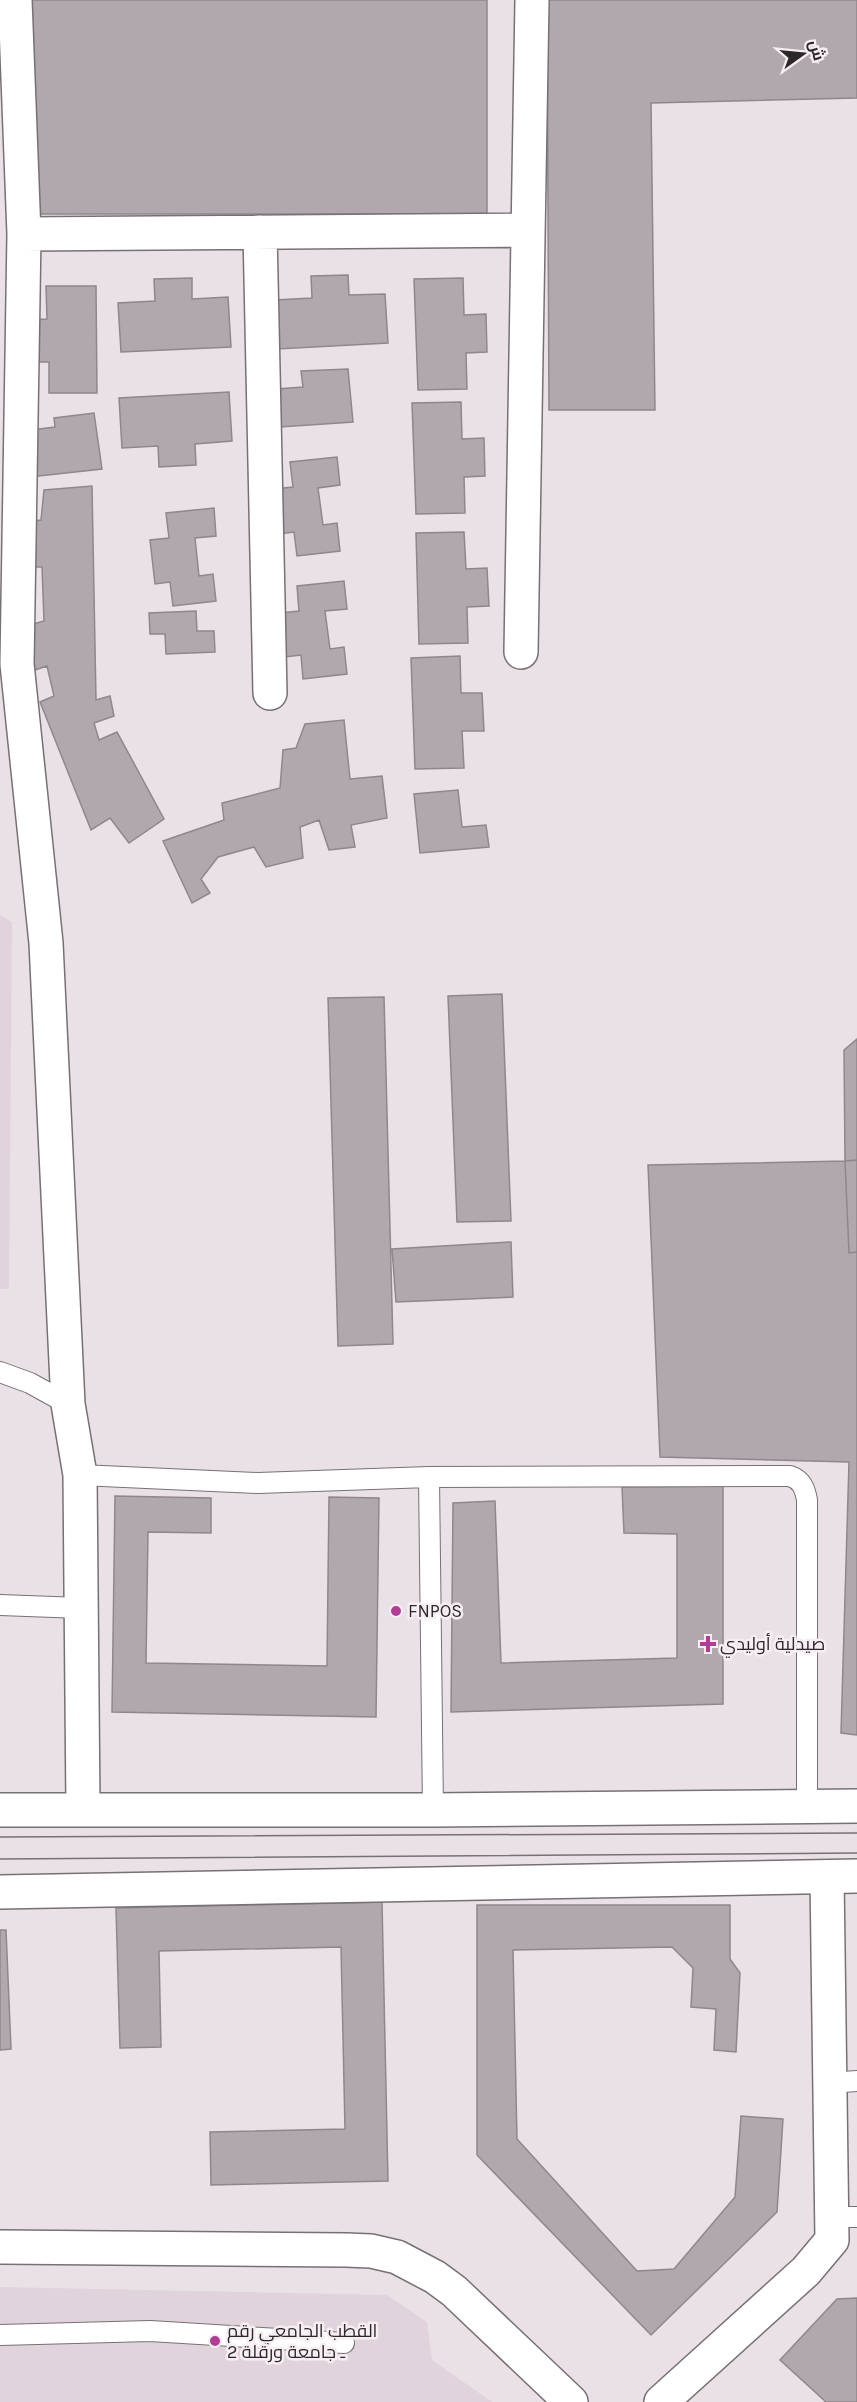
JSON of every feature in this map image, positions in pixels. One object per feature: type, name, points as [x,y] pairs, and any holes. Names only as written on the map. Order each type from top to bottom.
[{"type":"street","points":[[15,0],[24,234],[17,664],[46,943],[68,1404],[80,1474],[82,1809]]},
{"type":"street","points":[[521,652],[532,0]]},
{"type":"street","points":[[24,234],[528,230]]},
{"type":"street","points":[[261,232],[270,693]]},
{"type":"street","points":[[0,1810],[434,1810],[857,1806]]},
{"type":"street","points":[[0,1892],[842,1877],[845,2217],[832,2241],[806,2271],[661,2402]]},
{"type":"street","points":[[0,2247],[346,2250],[371,2251],[397,2257],[435,2277],[454,2291],[571,2402]]},
{"type":"lane","points":[[0,1372],[30,1383],[68,1404]]},
{"type":"lane","points":[[80,1474],[258,1483],[429,1477],[790,1476],[796,1478],[804,1488],[807,1500],[807,1806]]},
{"type":"lane","points":[[429,1477],[434,1810]]},
{"type":"lane","points":[[0,1605],[81,1608]]},
{"type":"lane","points":[[0,2335],[150,2331],[344,2343]]},
{"type":"shaded area","points":[[0,915],[12,922],[9,1289],[0,1289]]},
{"type":"shaded area","name":"القطب الجامعي رقم 2 ـ جامعة ورقلة","points":[[0,2287],[387,2295],[427,2322],[432,2360],[492,2402],[0,2402]]},
{"type":"building","points":[[31,0],[487,0],[487,214],[31,214]]},
{"type":"building","points":[[547,0],[857,0],[857,98],[651,103],[655,410],[549,410]]},
{"type":"building","points":[[348,275],[349,295],[385,294],[388,343],[277,349],[275,300],[312,298],[311,276]]},
{"type":"building","points":[[192,278],[192,299],[228,297],[231,347],[121,352],[118,303],[155,301],[154,279]]},
{"type":"building","points":[[463,278],[464,315],[486,314],[487,352],[466,353],[467,389],[418,390],[414,279]]},
{"type":"building","points":[[46,286],[96,286],[97,393],[49,393],[49,362],[29,362],[29,320],[47,319]]},
{"type":"building","points":[[348,369],[353,422],[280,427],[277,389],[303,387],[301,371]]},
{"type":"building","points":[[229,392],[232,441],[195,444],[196,465],[159,467],[158,446],[122,448],[119,398]]},
{"type":"building","points":[[461,402],[462,439],[484,438],[485,476],[464,477],[465,513],[416,514],[412,403]]},
{"type":"building","points":[[94,413],[102,469],[30,477],[24,431],[55,427],[54,418]]},
{"type":"building","points":[[337,457],[340,485],[318,488],[323,525],[337,523],[340,551],[297,556],[294,532],[279,534],[274,489],[293,487],[290,462]]},
{"type":"building","points":[[92,486],[96,700],[110,696],[114,716],[94,723],[99,740],[117,732],[164,819],[129,843],[110,818],[91,830],[40,702],[54,696],[47,666],[35,670],[26,626],[44,621],[42,567],[25,567],[26,522],[41,520],[44,490]]},
{"type":"building","points":[[214,508],[216,536],[195,538],[199,576],[213,574],[216,601],[173,606],[170,582],[155,584],[150,540],[169,538],[166,513]]},
{"type":"building","points":[[464,532],[466,569],[487,568],[489,606],[467,607],[468,643],[419,644],[416,533]]},
{"type":"building","points":[[344,581],[347,609],[325,611],[330,649],[344,647],[347,674],[303,679],[301,655],[285,657],[280,613],[299,611],[297,586]]},
{"type":"building","points":[[196,611],[197,631],[214,631],[215,652],[166,654],[165,634],[150,634],[149,613]]},
{"type":"building","points":[[460,656],[461,693],[482,693],[484,731],[462,731],[464,768],[415,769],[411,658]]},
{"type":"building","points":[[344,720],[350,779],[382,776],[387,818],[351,825],[355,847],[329,850],[319,820],[300,827],[303,858],[266,867],[254,847],[218,857],[201,879],[210,893],[192,903],[163,841],[224,820],[222,803],[280,788],[283,750],[296,748],[305,724]]},
{"type":"building","points":[[458,790],[462,827],[486,825],[489,847],[420,853],[414,794]]},
{"type":"building","points":[[502,994],[511,1221],[457,1222],[448,996]]},
{"type":"building","points":[[384,997],[393,1344],[338,1346],[328,998]]},
{"type":"building","points":[[857,1039],[857,1735],[841,1733],[849,1462],[660,1457],[648,1165],[845,1161],[844,1050]]},
{"type":"building","points":[[857,1160],[857,1252],[849,1253],[845,1161]]},
{"type":"building","points":[[511,1242],[513,1297],[396,1302],[392,1249]]},
{"type":"building","points":[[723,1486],[723,1704],[451,1712],[453,1503],[495,1501],[501,1663],[677,1658],[677,1534],[624,1533],[622,1487]]},
{"type":"building","points":[[115,1496],[211,1498],[211,1533],[148,1532],[146,1663],[327,1666],[329,1497],[379,1498],[376,1717],[112,1712]]},
{"type":"building","points":[[382,1902],[388,2181],[211,2185],[210,2132],[345,2129],[341,1947],[159,1951],[161,2047],[120,2048],[116,1908]]},
{"type":"building","points":[[477,1905],[730,1905],[730,1959],[740,1973],[736,2052],[714,2050],[716,2009],[691,2007],[693,1968],[672,1947],[513,1950],[517,2139],[637,2271],[674,2269],[735,2197],[741,2116],[783,2119],[777,2212],[651,2335],[477,2155]]},
{"type":"building","points":[[0,1930],[6,1930],[11,2049],[0,2050]]},
{"type":"building","points":[[857,2298],[857,2402],[826,2402],[780,2360],[837,2299]]},
{"type":"tram line","points":[[0,1837],[857,1833]]},
{"type":"tram line","points":[[0,1859],[857,1853]]},
{"type":"place","name":"FNPOS","points":[[396,1611]]},
{"type":"place","name":"صيدلية أوليدي","points":[[708,1644]]},
{"type":"place","name":"القطب الجامعي رقم 2 ـ جامعة ورقلة","points":[[215,2341]]}]
